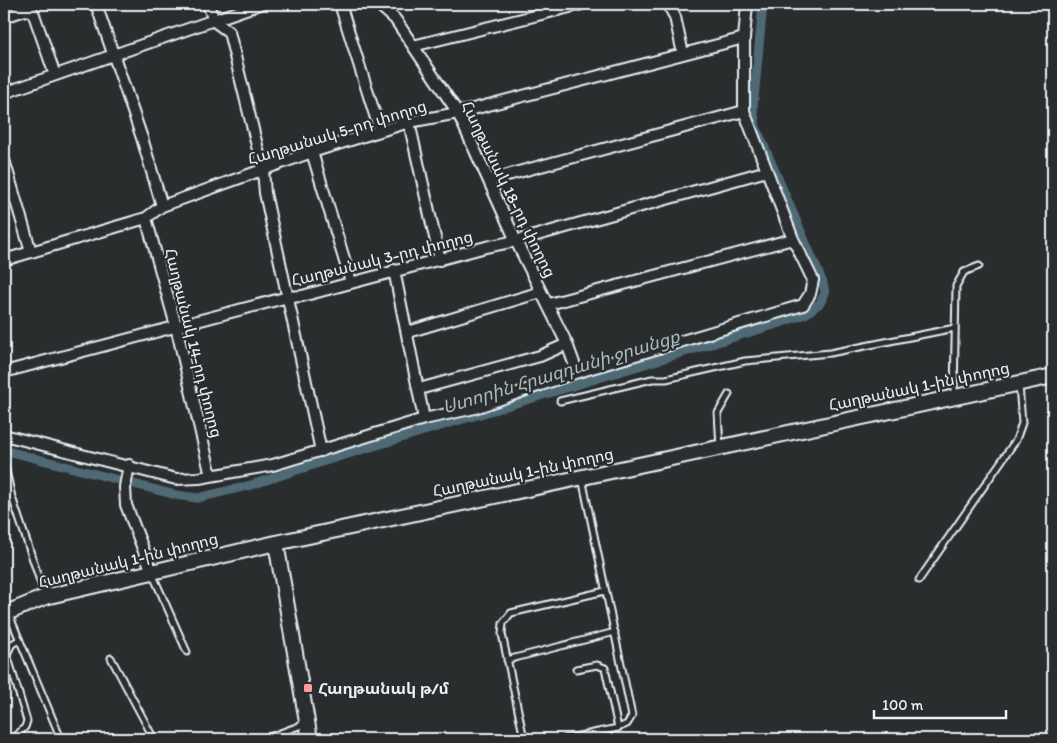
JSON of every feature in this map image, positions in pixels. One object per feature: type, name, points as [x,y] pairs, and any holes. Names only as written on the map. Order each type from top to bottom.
[{"type":"main road","name":"Հաղթանակ 1-ին փողոց","points":[[6,613],[45,597],[276,543],[1053,376]]},
{"type":"main road","points":[[276,543],[310,739]]},
{"type":"street","points":[[96,4],[114,54],[162,206]]},
{"type":"street","points":[[208,4],[214,21],[229,32],[263,170],[265,193],[321,451]]},
{"type":"street","points":[[4,93],[260,4]]},
{"type":"street","points":[[340,4],[380,131]]},
{"type":"street","name":"Հաղթանակ 18-րդ փողոց","points":[[378,4],[395,19],[458,112],[516,241],[549,304],[567,344],[575,366],[575,373]]},
{"type":"street","points":[[413,46],[582,4]]},
{"type":"street","points":[[668,4],[675,17],[683,54]]},
{"type":"street","points":[[4,435],[176,478],[211,476],[272,465],[424,419],[475,408],[575,373],[803,305],[810,294],[813,280],[793,239],[744,111],[744,38],[747,4]]},
{"type":"street","points":[[4,17],[25,10],[32,12],[55,75]]},
{"type":"street","name":"Հաղթանակ 5-րդ փողոց","points":[[4,260],[146,218],[162,206],[312,152],[409,122],[458,112],[744,38]]},
{"type":"street","points":[[489,180],[744,111]]},
{"type":"street","points":[[409,122],[440,260]]},
{"type":"street","points":[[312,152],[351,282]]},
{"type":"street","points":[[4,160],[31,252]]},
{"type":"street","name":"Հաղթանակ 3-րդ փողոց","points":[[4,372],[288,297],[302,296],[394,270],[516,241],[767,172]]},
{"type":"street","name":"Հաղթանակ 14-րդ փողոց","points":[[146,218],[176,326],[211,476]]},
{"type":"street","points":[[549,304],[793,239]]},
{"type":"street","points":[[394,270],[424,419]]},
{"type":"street","points":[[408,332],[542,292]]},
{"type":"street","points":[[419,389],[540,356],[567,344]]},
{"type":"street","points":[[129,465],[125,487],[126,505],[152,572]]},
{"type":"lane","points":[[954,396],[956,286],[964,272],[979,266]]},
{"type":"lane","points":[[560,401],[652,379],[666,379],[746,361],[830,353],[955,328]]},
{"type":"lane","points":[[919,580],[1016,440],[1022,423],[1019,382]]},
{"type":"lane","points":[[720,448],[718,413],[729,394]]},
{"type":"lane","points":[[4,462],[12,498],[45,597]]},
{"type":"lane","points":[[564,739],[618,728],[627,724],[632,716],[582,477]]},
{"type":"lane","points":[[4,499],[12,498]]},
{"type":"lane","points":[[152,572],[187,652]]},
{"type":"lane","points":[[524,739],[502,634],[503,623],[511,613],[605,591]]},
{"type":"lane","points":[[6,613],[61,739]]},
{"type":"lane","points":[[507,660],[615,632]]},
{"type":"lane","points":[[14,738],[25,727],[27,722],[7,654],[12,644],[19,640]]},
{"type":"lane","points":[[111,658],[154,739]]},
{"type":"lane","points":[[576,669],[597,665],[605,668],[618,728]]},
{"type":"lane","points":[[256,739],[264,739],[307,722]]},
{"type":"waterway","name":"Ստորին Հրազդանի ջրանցք","points":[[4,450],[176,495],[197,498],[251,485],[805,314],[820,303],[825,293],[823,283],[756,127],[753,109],[763,4]]},
{"type":"place","name":"Հաղթանակ թ/մ","points":[[308,688]]}]
